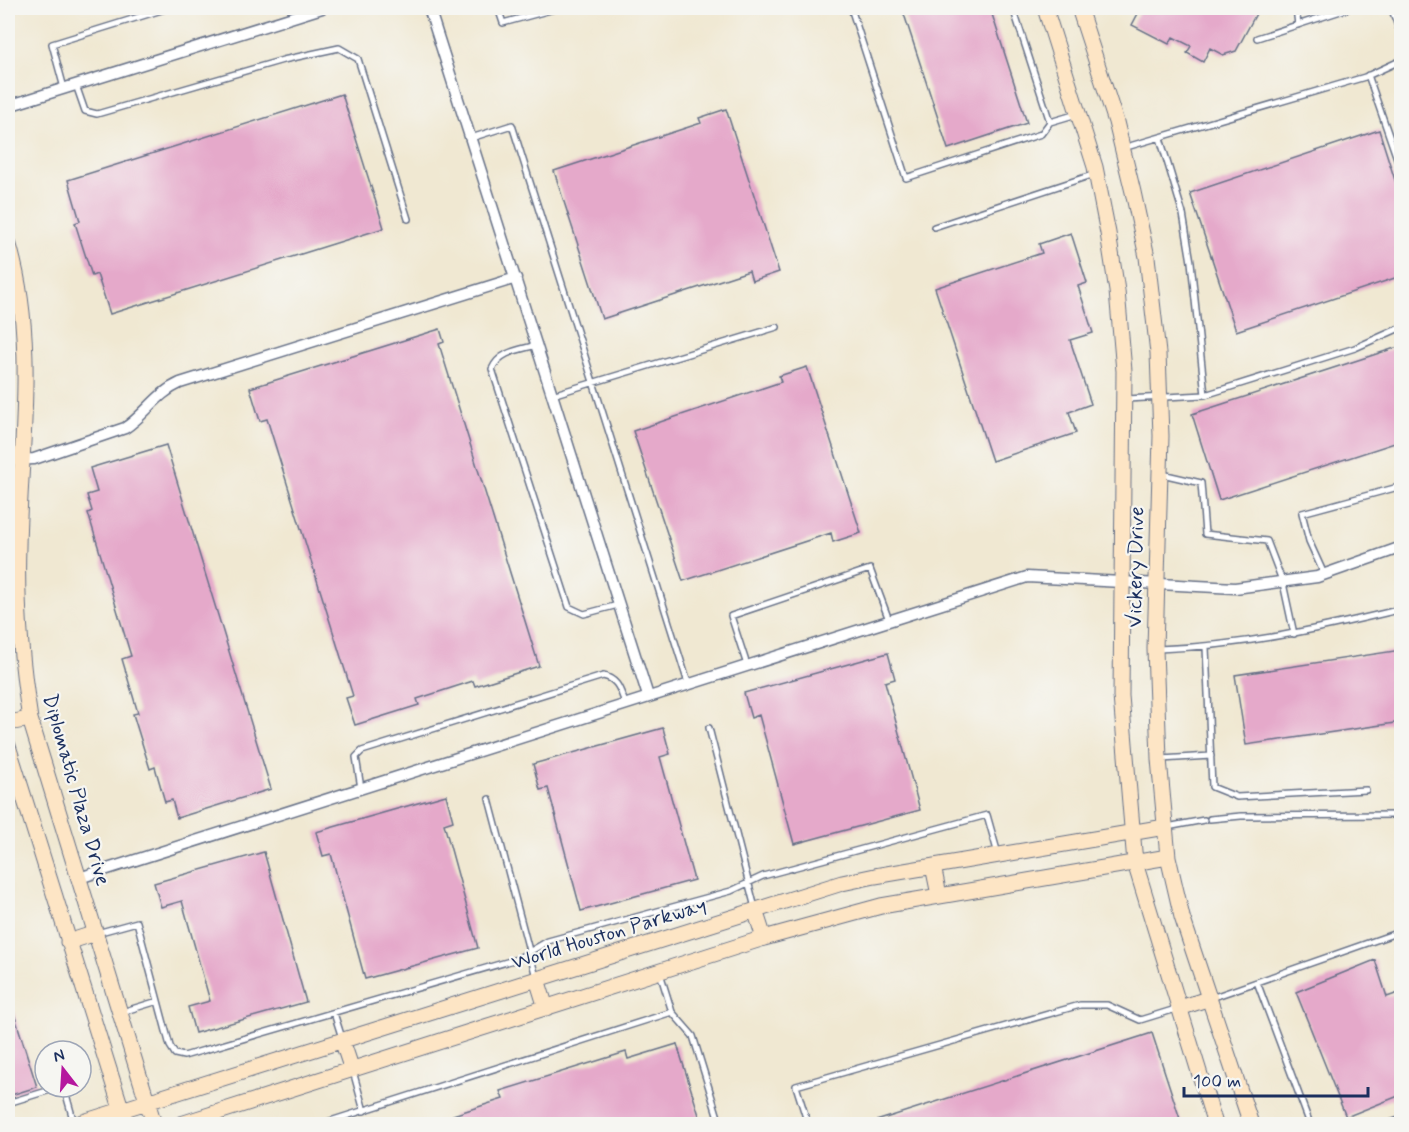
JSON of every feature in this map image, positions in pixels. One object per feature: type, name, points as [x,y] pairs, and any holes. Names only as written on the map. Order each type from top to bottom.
[{"type":"street","points":[[8,106],[322,8]]},
{"type":"street","points":[[429,8],[648,696]]},
{"type":"street","name":"Vickery Drive","points":[[1045,8],[1096,173],[1108,233],[1116,291],[1124,371],[1121,696],[1136,863],[1215,1125]]},
{"type":"street","name":"Vickery Drive","points":[[1079,8],[1116,122],[1147,257],[1158,353],[1160,473],[1155,649],[1159,759],[1168,857],[1182,917],[1251,1125]]},
{"type":"street","points":[[1394,8],[1401,30]]},
{"type":"street","name":"Diplomatic Plaza Drive","points":[[8,242],[20,302],[24,342],[25,373],[14,460],[21,658],[30,719],[154,1125]]},
{"type":"street","points":[[14,460],[34,459],[125,428],[133,423],[160,394],[180,383],[516,278]]},
{"type":"street","points":[[79,879],[625,703],[1027,577],[1235,588],[1283,583],[1324,574],[1401,547]]},
{"type":"street","points":[[8,723],[30,719]]},
{"type":"street","points":[[8,746],[123,1117]]},
{"type":"street","name":"World Houston Parkway","points":[[75,1125],[123,1117],[147,1101],[842,884],[933,866],[1165,827]]},
{"type":"street","points":[[181,1125],[764,938],[881,906],[1168,857]]},
{"type":"street","points":[[933,866],[939,895]]},
{"type":"street","points":[[755,910],[764,938]]},
{"type":"street","points":[[69,942],[96,933]]},
{"type":"street","points":[[537,979],[546,1008]]},
{"type":"street","points":[[1180,1008],[1210,998]]},
{"type":"street","points":[[342,1040],[352,1070]]},
{"type":"lane","points":[[64,88],[52,44],[168,8]]},
{"type":"lane","points":[[498,8],[503,23],[558,8]]},
{"type":"lane","points":[[851,8],[906,178],[1041,134],[1050,123],[1078,113]]},
{"type":"lane","points":[[1013,8],[1050,123]]},
{"type":"lane","points":[[1296,8],[1298,25]]},
{"type":"lane","points":[[1257,38],[1350,8]]},
{"type":"lane","points":[[76,85],[85,111],[97,114],[283,60],[339,48],[358,59],[408,219]]},
{"type":"lane","points":[[1122,148],[1368,75],[1401,60]]},
{"type":"lane","points":[[1368,75],[1401,173]]},
{"type":"lane","points":[[471,138],[512,125],[688,683]]},
{"type":"lane","points":[[1160,138],[1183,214],[1191,262],[1205,395]]},
{"type":"lane","points":[[934,227],[1096,173]]},
{"type":"lane","points":[[552,395],[777,327]]},
{"type":"lane","points":[[1124,399],[1205,395],[1355,348],[1401,327]]},
{"type":"lane","points":[[537,345],[501,356],[496,360],[492,369],[569,607],[584,614],[619,605]]},
{"type":"lane","points":[[1160,473],[1201,483],[1205,534],[1266,542],[1283,583],[1294,634]]},
{"type":"lane","points":[[1324,574],[1309,541],[1302,513],[1401,486]]},
{"type":"lane","points":[[747,665],[731,616],[870,569],[889,620]]},
{"type":"lane","points":[[1155,649],[1206,647],[1294,634],[1401,609]]},
{"type":"lane","points":[[1206,647],[1212,787],[1237,798],[1366,790]]},
{"type":"lane","points":[[361,788],[356,757],[362,752],[603,676],[612,678],[618,684],[625,703]]},
{"type":"lane","points":[[709,728],[755,910]]},
{"type":"lane","points":[[1159,759],[1211,756]]},
{"type":"lane","points":[[489,799],[537,979]]},
{"type":"lane","points":[[96,933],[137,922],[170,1046],[176,1054],[184,1056],[517,959],[548,940],[731,891],[763,876],[987,815],[998,855]]},
{"type":"lane","points":[[1165,827],[1207,819],[1241,816],[1401,815]]},
{"type":"lane","points":[[1210,998],[1401,931]]},
{"type":"lane","points":[[660,971],[672,1012],[693,1036],[720,1125]]},
{"type":"lane","points":[[1257,982],[1310,1125]]},
{"type":"lane","points":[[120,1012],[158,1001]]},
{"type":"lane","points":[[808,1125],[796,1086],[1080,1005],[1107,1005],[1140,1020],[1180,1008]]},
{"type":"lane","points":[[321,1125],[672,1012]]},
{"type":"lane","points":[[334,1013],[342,1040]]},
{"type":"lane","points":[[352,1070],[364,1111]]},
{"type":"lane","points":[[8,1103],[33,1096]]},
{"type":"lane","points":[[66,1099],[75,1125]]},
{"type":"lane","points":[[1387,1125],[1401,1119]]},
{"type":"building","points":[[902,8],[990,8],[1027,123],[948,149]]},
{"type":"building","points":[[1141,8],[1259,8],[1236,51],[1223,55],[1210,48],[1203,62],[1187,53],[1191,46],[1173,37],[1169,44],[1132,25]]},
{"type":"building","points":[[342,94],[384,228],[110,314],[97,274],[92,276],[75,223],[80,221],[68,180]]},
{"type":"building","points":[[726,109],[779,272],[752,281],[749,271],[602,319],[554,171],[701,123],[699,118]]},
{"type":"building","points":[[1379,130],[1401,199],[1401,276],[1236,331],[1190,193]]},
{"type":"building","points":[[1071,233],[1087,283],[1078,286],[1093,333],[1070,340],[1091,404],[1069,412],[1076,433],[992,461],[935,288],[1042,253],[1039,244]]},
{"type":"building","points":[[440,329],[444,342],[439,344],[539,666],[475,686],[473,681],[417,699],[419,705],[355,725],[346,698],[353,696],[267,419],[260,421],[250,388]]},
{"type":"building","points":[[1401,346],[1401,441],[1219,500],[1192,414]]},
{"type":"building","points":[[807,367],[861,533],[833,542],[831,533],[683,581],[633,431],[781,382],[779,376]]},
{"type":"building","points":[[166,445],[271,789],[177,818],[172,800],[165,802],[155,767],[150,769],[133,714],[138,713],[122,659],[131,656],[88,513],[92,511],[87,495],[97,492],[90,468]]},
{"type":"building","points":[[1401,650],[1401,722],[1246,745],[1235,675]]},
{"type":"building","points":[[888,653],[895,679],[885,682],[920,810],[794,844],[759,715],[751,718],[744,693]]},
{"type":"building","points":[[663,728],[670,754],[660,757],[694,880],[581,911],[548,788],[540,790],[533,764]]},
{"type":"building","points":[[446,795],[453,821],[444,824],[478,948],[365,979],[331,854],[323,856],[316,832]]},
{"type":"building","points":[[264,852],[306,1002],[195,1033],[188,1007],[210,1001],[182,901],[161,907],[154,883]]},
{"type":"building","points":[[1375,960],[1387,997],[1401,992],[1401,1095],[1346,1117],[1296,992]]},
{"type":"building","points":[[8,1001],[10,1001],[33,1074],[33,1088],[8,1096]]},
{"type":"building","points":[[1152,1033],[1182,1125],[874,1125],[873,1122]]},
{"type":"building","points":[[677,1044],[702,1125],[456,1125],[453,1115],[503,1099],[500,1091],[626,1052],[628,1059]]}]
